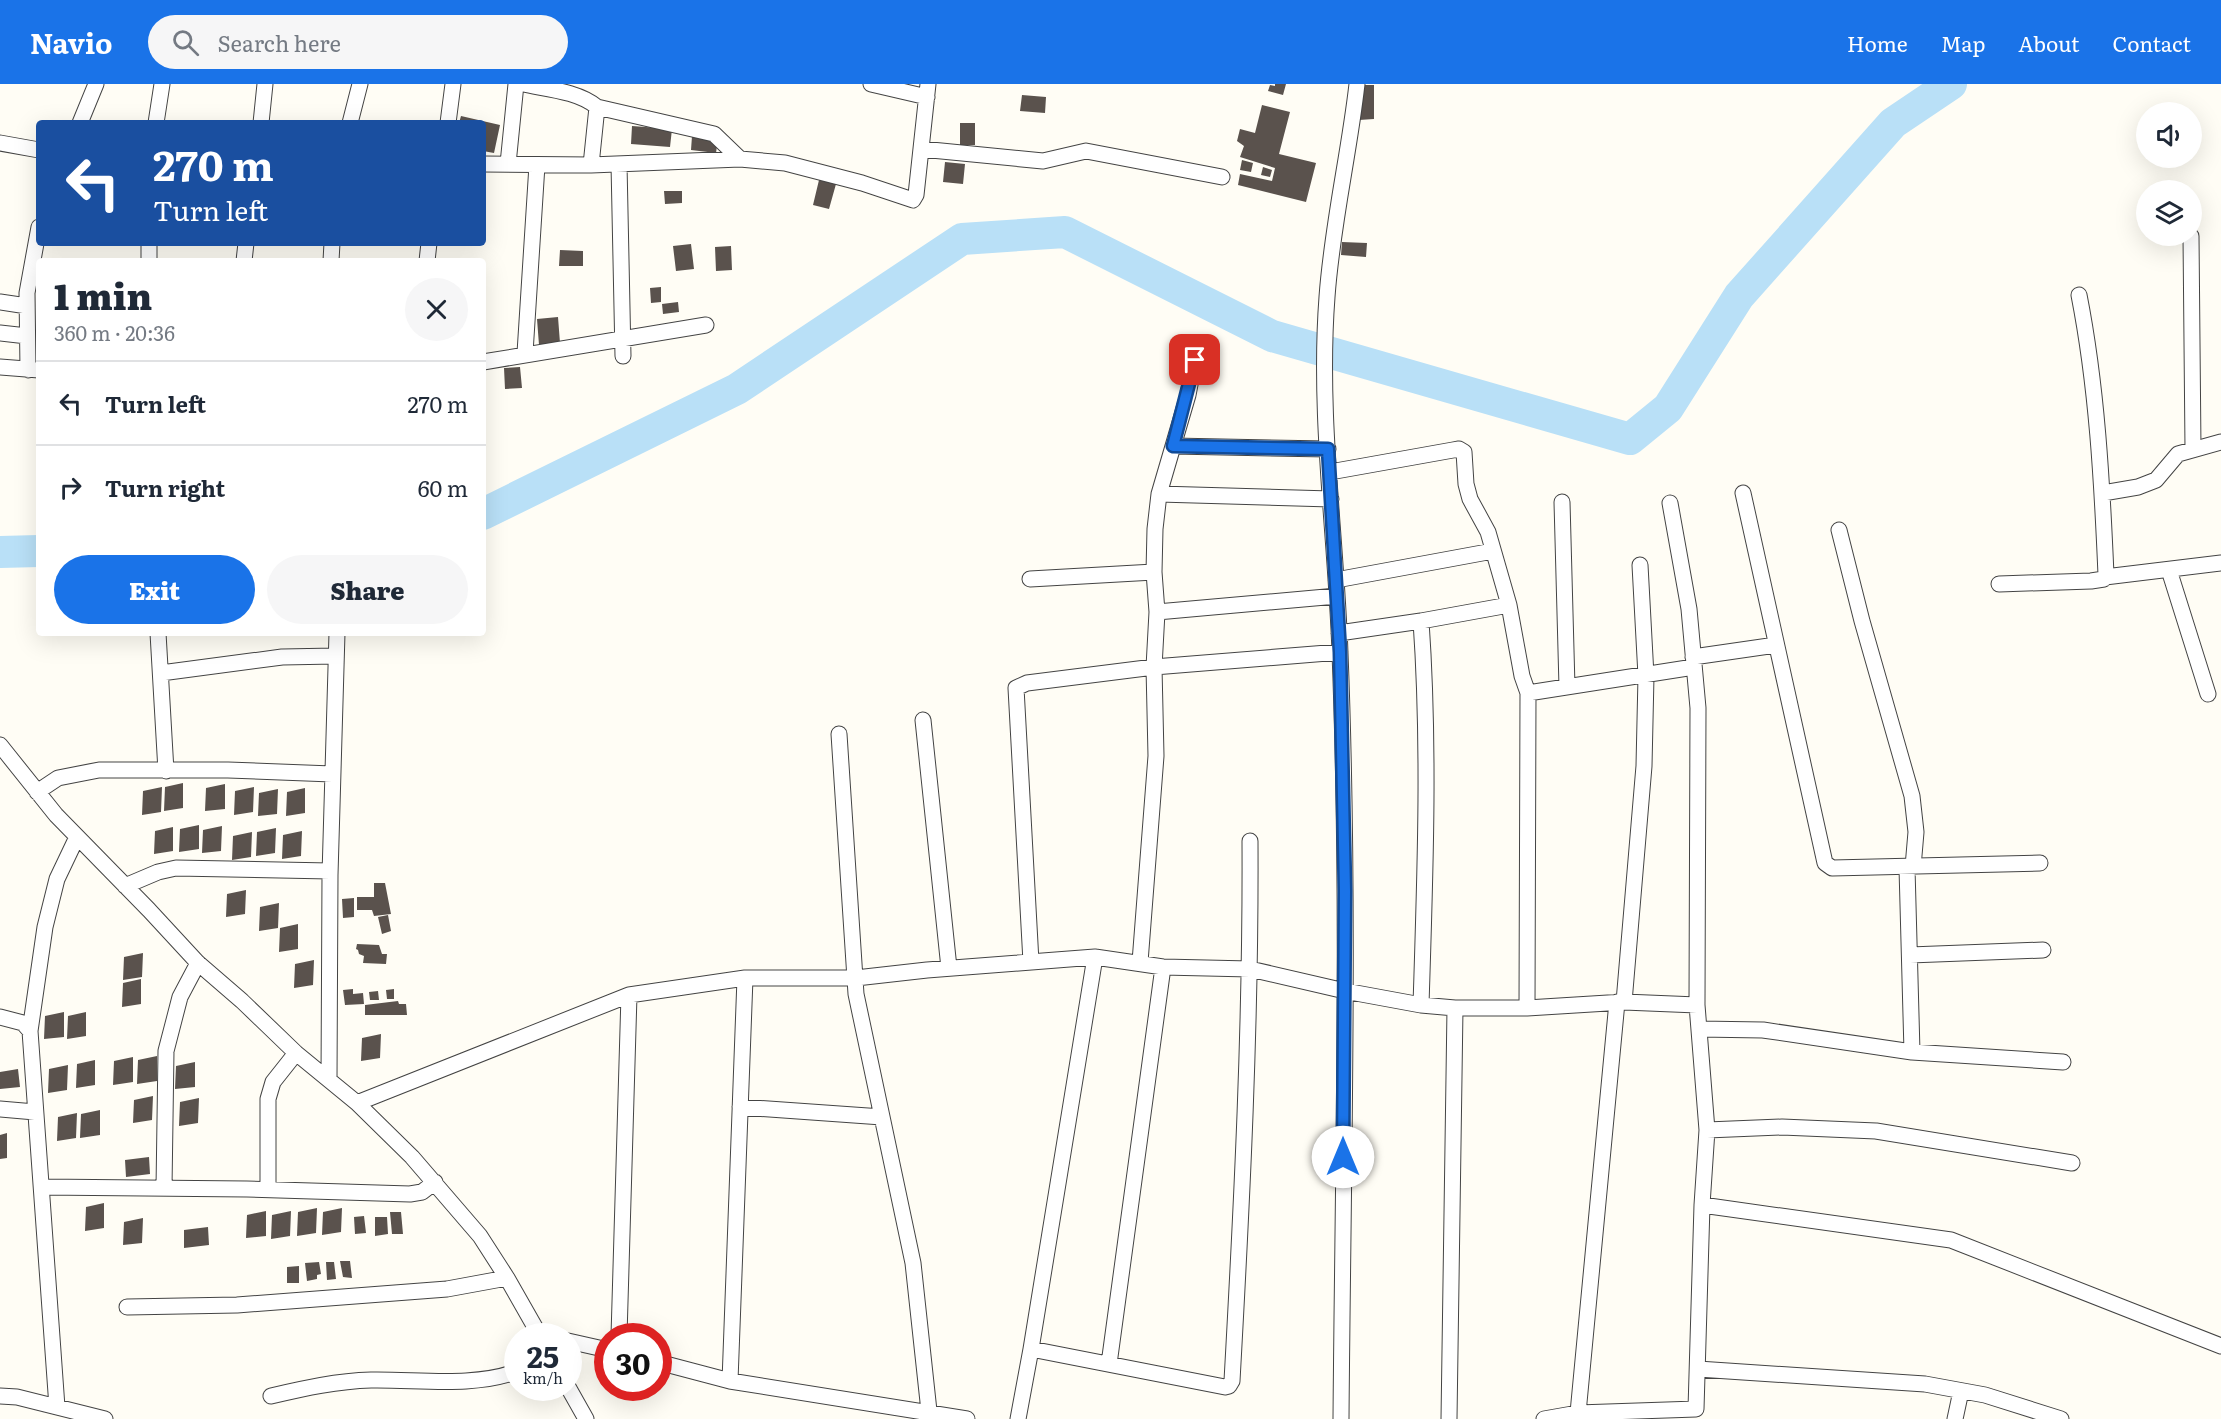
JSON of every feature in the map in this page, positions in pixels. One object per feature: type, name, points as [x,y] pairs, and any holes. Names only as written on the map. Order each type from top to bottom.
[{"type":"street","points":[[81,120],[96,84]]},
{"type":"street","points":[[156,120],[162,84]]},
{"type":"street","points":[[261,120],[265,84]]},
{"type":"street","points":[[351,120],[360,84]]},
{"type":"street","points":[[448,120],[453,84]]},
{"type":"street","points":[[508,164],[516,84]]},
{"type":"street","points":[[523,84],[559,91],[590,102],[597,107],[714,134],[740,159]]},
{"type":"street","points":[[486,164],[591,165],[740,159],[785,163],[862,183],[913,200],[916,195],[928,91],[871,84]]},
{"type":"street","points":[[1341,1419],[1345,991],[1340,652],[1325,393],[1327,297],[1357,84]]},
{"type":"street","points":[[591,165],[597,107]]},
{"type":"street","points":[[0,143],[36,149]]},
{"type":"street","points":[[921,149],[1043,161],[1086,151],[1221,177]]},
{"type":"street","points":[[619,164],[623,356]]},
{"type":"street","points":[[525,353],[537,165]]},
{"type":"street","points":[[0,367],[33,370],[27,336],[27,293],[36,243]]},
{"type":"street","points":[[2191,246],[2193,449]]},
{"type":"street","points":[[2079,295],[2093,378],[2103,493],[2105,577]]},
{"type":"street","points":[[0,302],[27,306]]},
{"type":"street","points":[[486,361],[525,353],[706,325]]},
{"type":"street","points":[[0,333],[27,336]]},
{"type":"street","points":[[1140,962],[1156,756],[1155,529],[1159,494],[1188,395],[1198,343]]},
{"type":"street","points":[[2103,493],[2138,487],[2156,480],[2178,454],[2221,442]]},
{"type":"street","points":[[1173,446],[1328,449]]},
{"type":"street","points":[[1330,472],[1459,449],[1464,452],[1466,484],[1470,499],[1488,532],[1509,604],[1521,676],[1528,693],[1527,1008]]},
{"type":"street","points":[[1743,493],[1825,862],[1832,868],[1910,868],[2040,863]]},
{"type":"street","points":[[1159,494],[1331,499]]},
{"type":"street","points":[[1562,502],[1568,687]]},
{"type":"street","points":[[1544,1419],[1578,1413],[1698,1414],[1702,1205],[1707,1130],[1697,1005],[1698,708],[1689,609],[1670,503]]},
{"type":"street","points":[[1839,530],[1862,621],[1912,796],[1916,832],[1910,868],[1912,1052]]},
{"type":"street","points":[[1157,612],[1336,588],[1493,551]]},
{"type":"street","points":[[1999,584],[2091,581],[2105,577],[2221,563]]},
{"type":"street","points":[[1578,1413],[1639,845],[1646,676],[1640,565]]},
{"type":"street","points":[[2169,570],[2208,694]]},
{"type":"street","points":[[1030,579],[1154,572]]},
{"type":"street","points":[[1339,633],[1421,621],[1509,604]]},
{"type":"street","points":[[1421,621],[1426,687],[1427,802],[1421,1005]]},
{"type":"street","points":[[158,636],[166,771]]},
{"type":"street","points":[[329,1080],[330,871],[337,636]]},
{"type":"street","points":[[1528,693],[1646,676],[1694,662],[1776,645]]},
{"type":"street","points":[[1031,962],[1016,688],[1027,683],[1154,667],[1340,652]]},
{"type":"street","points":[[161,673],[282,657],[335,656]]},
{"type":"street","points":[[923,720],[949,969]]},
{"type":"street","points":[[838,734],[856,994],[913,1263],[929,1412]]},
{"type":"street","points":[[0,745],[77,837],[198,963],[296,1053],[357,1103],[435,1182],[480,1236],[534,1323]]},
{"type":"street","points":[[37,792],[58,778],[99,770],[228,770],[332,774]]},
{"type":"street","points":[[57,1407],[30,1031],[45,927],[57,879],[77,837]]},
{"type":"street","points":[[1031,1349],[1225,1387],[1229,1386],[1232,1381],[1243,1190],[1250,969],[1250,841]]},
{"type":"street","points":[[125,886],[158,872],[176,868],[330,871]]},
{"type":"street","points":[[1910,956],[2043,950]]},
{"type":"street","points":[[357,1103],[629,995],[745,978],[856,978],[1095,957],[1163,967],[1250,969],[1345,991],[1421,1005],[1455,1008],[1527,1008],[1621,1002],[1697,1005]]},
{"type":"street","points":[[1018,1419],[1095,957]]},
{"type":"street","points":[[164,1188],[166,1051],[180,997],[198,963]]},
{"type":"street","points":[[1109,1364],[1163,967]]},
{"type":"street","points":[[730,1381],[745,978]]},
{"type":"street","points":[[619,1323],[629,995]]},
{"type":"street","points":[[1449,1419],[1455,1008]]},
{"type":"street","points":[[0,1017],[23,1023],[30,1031]]},
{"type":"street","points":[[1699,1029],[1763,1030],[1912,1052],[2063,1062]]},
{"type":"street","points":[[268,1190],[268,1099],[273,1082],[296,1053]]},
{"type":"street","points":[[740,1107],[882,1117]]},
{"type":"street","points":[[0,1108],[35,1112]]},
{"type":"street","points":[[1707,1130],[1782,1127],[1876,1131],[2072,1163]]},
{"type":"street","points":[[42,1187],[410,1194],[422,1192],[435,1182]]},
{"type":"street","points":[[1702,1205],[1951,1240],[2219,1340]]},
{"type":"street","points":[[127,1307],[237,1305],[447,1289],[507,1278]]},
{"type":"street","points":[[672,1366],[730,1381],[894,1413],[929,1412],[967,1419]]},
{"type":"street","points":[[1698,1369],[1925,1384],[1985,1395],[2061,1419]]},
{"type":"street","points":[[271,1396],[320,1384],[368,1380],[487,1380],[504,1375]]},
{"type":"street","points":[[1955,1419],[1961,1391]]},
{"type":"street","points":[[0,1396],[17,1397],[105,1419]]},
{"type":"street","points":[[576,1401],[586,1419]]},
{"type":"building","points":[[1275,84],[1286,84],[1283,95],[1268,91],[1270,85],[1275,86]]},
{"type":"building","points":[[1359,85],[1374,85],[1374,119],[1359,120]]},
{"type":"building","points":[[1022,95],[1046,97],[1045,113],[1020,111]]},
{"type":"building","points":[[1262,105],[1290,112],[1279,154],[1316,163],[1306,202],[1238,185],[1240,174],[1272,181],[1275,168],[1240,157],[1244,146],[1237,141],[1240,129],[1255,133]]},
{"type":"building","points":[[461,116],[478,120],[460,120]]},
{"type":"building","points":[[486,122],[500,125],[494,153],[486,152]]},
{"type":"building","points":[[960,123],[975,123],[975,145],[960,145]]},
{"type":"building","points":[[632,126],[672,129],[670,147],[631,144]]},
{"type":"building","points":[[692,136],[718,139],[716,153],[691,150]]},
{"type":"building","points":[[1242,160],[1253,163],[1251,172],[1240,170]]},
{"type":"building","points":[[945,162],[965,164],[963,184],[943,182]]},
{"type":"building","points":[[1263,167],[1272,170],[1270,177],[1261,175]]},
{"type":"building","points":[[819,180],[836,184],[829,209],[813,205]]},
{"type":"building","points":[[664,191],[682,191],[682,203],[665,204]]},
{"type":"building","points":[[1342,242],[1367,243],[1366,257],[1341,255]]},
{"type":"building","points":[[691,244],[694,269],[676,271],[673,246]]},
{"type":"building","points":[[731,246],[732,270],[716,271],[715,247]]},
{"type":"building","points":[[560,250],[583,251],[583,266],[559,266]]},
{"type":"building","points":[[661,287],[661,302],[651,303],[650,288]]},
{"type":"building","points":[[678,302],[679,312],[663,314],[662,304]]},
{"type":"building","points":[[558,317],[560,343],[539,345],[537,319]]},
{"type":"building","points":[[520,367],[522,388],[505,389],[504,368]]},
{"type":"building","points":[[183,783],[183,808],[164,811],[165,787]]},
{"type":"building","points":[[225,784],[225,809],[205,811],[206,788]]},
{"type":"building","points":[[162,787],[161,812],[142,815],[143,791]]},
{"type":"building","points":[[254,787],[253,812],[234,815],[235,791]]},
{"type":"building","points":[[305,788],[305,813],[286,816],[287,792]]},
{"type":"building","points":[[278,789],[277,814],[258,816],[259,793]]},
{"type":"building","points":[[199,825],[199,849],[179,852],[180,829]]},
{"type":"building","points":[[222,826],[221,851],[202,853],[203,830]]},
{"type":"building","points":[[173,827],[173,851],[154,854],[155,831]]},
{"type":"building","points":[[276,828],[275,853],[256,856],[257,832]]},
{"type":"building","points":[[302,831],[301,856],[282,859],[283,835]]},
{"type":"building","points":[[252,832],[251,857],[232,860],[233,836]]},
{"type":"building","points":[[374,883],[385,883],[391,914],[374,916],[372,910],[357,910],[357,897],[374,897]]},
{"type":"building","points":[[246,890],[245,914],[226,917],[227,894]]},
{"type":"building","points":[[354,898],[354,917],[343,918],[342,899]]},
{"type":"building","points":[[279,903],[278,928],[259,931],[260,907]]},
{"type":"building","points":[[388,915],[391,931],[382,934],[378,917]]},
{"type":"building","points":[[298,924],[298,949],[279,952],[280,928]]},
{"type":"building","points":[[357,944],[379,945],[382,954],[387,954],[386,964],[363,963],[364,956],[356,949]]},
{"type":"building","points":[[143,953],[142,977],[123,980],[124,957]]},
{"type":"building","points":[[314,960],[313,985],[294,988],[295,964]]},
{"type":"building","points":[[141,979],[141,1004],[122,1007],[123,983]]},
{"type":"building","points":[[353,989],[353,994],[363,993],[364,1004],[345,1005],[343,990]]},
{"type":"building","points":[[394,989],[394,999],[387,999],[386,990]]},
{"type":"building","points":[[378,991],[379,1000],[370,1000],[369,992]]},
{"type":"building","points":[[398,1001],[399,1004],[406,1004],[407,1015],[365,1015],[365,1005]]},
{"type":"building","points":[[64,1012],[64,1037],[44,1039],[45,1016]]},
{"type":"building","points":[[86,1012],[86,1036],[67,1039],[68,1016]]},
{"type":"building","points":[[381,1034],[380,1058],[361,1061],[362,1038]]},
{"type":"building","points":[[157,1056],[157,1081],[137,1084],[138,1060]]},
{"type":"building","points":[[133,1057],[133,1082],[113,1085],[114,1061]]},
{"type":"building","points":[[95,1060],[95,1085],[76,1088],[77,1064]]},
{"type":"building","points":[[195,1062],[195,1087],[175,1089],[176,1066]]},
{"type":"building","points":[[68,1065],[67,1090],[48,1093],[49,1069]]},
{"type":"building","points":[[18,1069],[20,1087],[0,1089],[0,1072]]},
{"type":"building","points":[[153,1096],[152,1120],[133,1123],[134,1100]]},
{"type":"building","points":[[199,1098],[198,1123],[179,1126],[180,1102]]},
{"type":"building","points":[[100,1110],[100,1135],[80,1138],[81,1114]]},
{"type":"building","points":[[77,1113],[76,1138],[57,1141],[58,1117]]},
{"type":"building","points":[[7,1133],[7,1158],[0,1159],[0,1135]]},
{"type":"building","points":[[149,1157],[150,1174],[126,1177],[125,1160]]},
{"type":"building","points":[[104,1203],[104,1228],[85,1231],[86,1207]]},
{"type":"building","points":[[317,1208],[316,1233],[297,1236],[298,1212]]},
{"type":"building","points":[[342,1208],[341,1232],[322,1235],[323,1212]]},
{"type":"building","points":[[266,1211],[266,1236],[246,1238],[247,1215]]},
{"type":"building","points":[[291,1211],[290,1236],[271,1239],[272,1215]]},
{"type":"building","points":[[390,1212],[401,1212],[403,1234],[392,1234]]},
{"type":"building","points":[[364,1216],[366,1233],[355,1234],[354,1217]]},
{"type":"building","points":[[375,1217],[387,1217],[388,1234],[375,1236]]},
{"type":"building","points":[[143,1218],[142,1243],[123,1245],[124,1222]]},
{"type":"building","points":[[208,1227],[209,1245],[184,1248],[184,1230]]},
{"type":"building","points":[[340,1261],[350,1261],[352,1278],[343,1277]]},
{"type":"building","points":[[319,1262],[321,1274],[317,1275],[317,1279],[307,1281],[305,1263]]},
{"type":"building","points":[[326,1262],[334,1262],[336,1279],[327,1280]]},
{"type":"building","points":[[299,1266],[299,1283],[287,1283],[287,1267]]},
{"type":"waterway","points":[[486,513],[737,389],[962,239],[1065,232],[1272,336],[1630,439],[1668,408],[1739,296],[1893,123],[1951,84]]},
{"type":"waterway","points":[[0,552],[36,551]]},
{"type":"route","points":[[1195,360],[1188,395],[1173,446],[1328,449],[1340,652],[1345,891],[1343,1157]]}]
